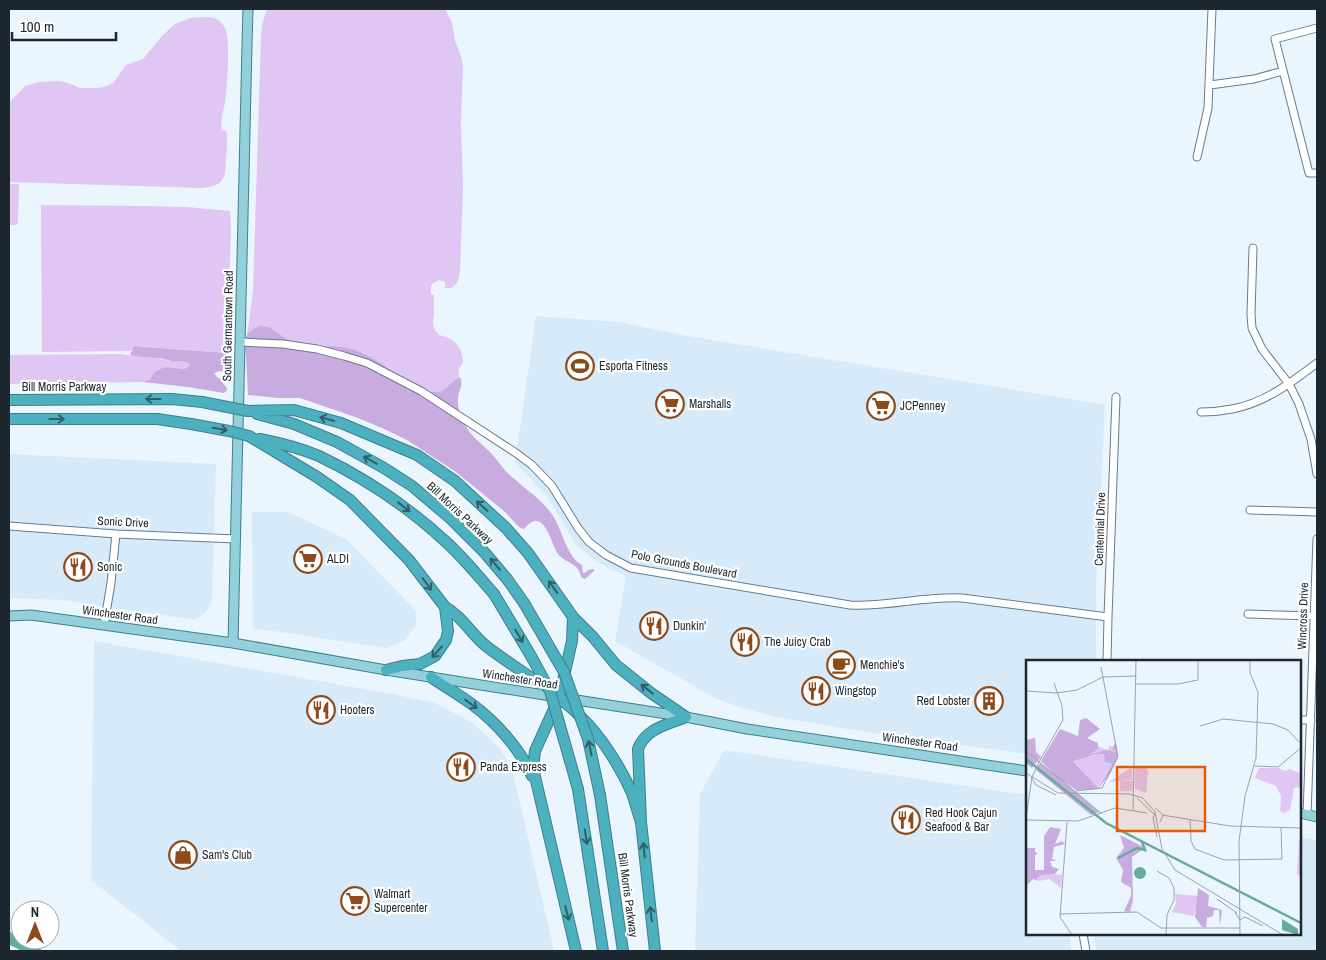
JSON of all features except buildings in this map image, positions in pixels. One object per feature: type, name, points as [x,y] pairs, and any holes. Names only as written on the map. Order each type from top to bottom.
[{"type":"highway","name":"Bill Morris Parkway","points":[[9,400],[172,399],[202,402],[248,411],[294,424],[337,442],[412,486],[450,518],[474,541],[507,579],[524,603],[564,672],[588,739],[600,795],[623,951]]},
{"type":"highway","points":[[248,411],[294,410],[341,423],[417,455],[455,481],[506,528],[542,571],[574,617],[616,664],[651,693],[686,717]]},
{"type":"highway","points":[[9,419],[157,419],[229,430],[287,445],[317,456],[363,480],[401,504],[446,542],[494,594],[550,692],[578,789],[603,951]]},
{"type":"highway","points":[[250,436],[317,477],[350,500],[409,560],[444,607],[452,611],[484,644],[559,698],[581,717],[614,759],[632,793],[641,822]]},
{"type":"highway","points":[[386,670],[420,664],[435,656],[446,640],[448,631],[444,607]]},
{"type":"highway","points":[[574,617],[572,641],[559,698],[535,751],[533,768],[576,951]]},
{"type":"highway","points":[[431,678],[474,706],[497,727],[523,759],[540,793]]},
{"type":"highway","points":[[655,951],[641,822],[638,749],[642,740],[654,730],[686,717]]},
{"type":"main road","name":"South Germantown Road","points":[[233,643],[248,9]]},
{"type":"main road","name":"Winchester Road","points":[[9,616],[31,615],[233,643],[431,678],[686,717],[747,729],[1026,771]]},
{"type":"main road","points":[[1304,814],[1317,816]]},
{"type":"street","points":[[1197,157],[1208,108],[1212,9]]},
{"type":"street","points":[[1317,28],[1275,39],[1309,173],[1317,173]]},
{"type":"street","points":[[1210,84],[1254,79],[1283,71]]},
{"type":"street","points":[[1253,248],[1252,328],[1262,349],[1289,384],[1299,404],[1316,458],[1317,474]]},
{"type":"street","name":"Polo Grounds Boulevard","points":[[240,342],[317,349],[351,358],[367,363],[421,391],[532,465],[552,486],[589,542],[606,556],[631,568],[850,605],[883,605],[940,598],[962,598],[1108,617]]},
{"type":"street","points":[[1201,412],[1243,407],[1269,396],[1317,363]]},
{"type":"street","name":"Centennial Drive","points":[[1108,660],[1116,397]]},
{"type":"street","points":[[1250,510],[1317,512]]},
{"type":"street","name":"Sonic Drive","points":[[9,526],[116,534],[236,539]]},
{"type":"street","points":[[104,625],[112,582],[116,534]]},
{"type":"street","name":"Wincross Drive","points":[[1304,814],[1311,720],[1317,538]]},
{"type":"street","points":[[1248,614],[1315,616]]},
{"type":"street","points":[[1301,720],[1311,720]]},
{"type":"street","points":[[1083,935],[1086,951]]},
{"type":"shaded area","points":[[267,9],[445,9],[452,22],[455,41],[463,66],[461,123],[463,188],[460,272],[457,282],[452,288],[445,288],[445,282],[439,280],[431,286],[431,294],[434,295],[433,323],[435,330],[439,335],[449,338],[457,344],[463,357],[463,363],[459,369],[459,377],[444,390],[433,392],[422,389],[405,381],[363,352],[341,348],[306,352],[269,327],[247,335],[253,291],[261,37],[262,25]]},
{"type":"shaded area","points":[[190,18],[214,18],[221,23],[225,28],[228,43],[227,87],[221,123],[222,130],[226,131],[227,134],[226,166],[224,176],[219,183],[202,188],[9,182],[9,103],[25,86],[39,82],[59,81],[80,88],[107,86],[114,82],[126,65],[143,59],[175,24]]},
{"type":"shaded area","points":[[9,184],[19,184],[18,223],[15,225],[9,225]]},
{"type":"shaded area","points":[[41,205],[187,207],[230,211],[227,353],[139,346],[134,347],[131,351],[42,352]]},
{"type":"shaded area","points":[[536,316],[620,322],[682,335],[1105,405],[1096,591],[1096,660],[1026,660],[1026,754],[859,731],[776,717],[733,705],[717,699],[615,641],[626,576],[600,564],[576,545],[547,496],[515,463]]},
{"type":"shaded area","points":[[259,326],[269,327],[306,352],[330,346],[359,351],[407,382],[425,391],[443,390],[460,377],[458,406],[469,431],[508,473],[547,508],[555,519],[568,549],[582,565],[583,573],[591,569],[594,569],[594,571],[585,579],[582,578],[577,568],[558,554],[546,528],[541,523],[537,521],[524,529],[520,528],[505,512],[456,472],[407,440],[358,418],[300,398],[248,395],[245,340],[248,333]]},
{"type":"shaded area","points":[[134,346],[227,353],[228,368],[226,372],[214,373],[222,380],[227,390],[224,393],[143,382],[150,379],[156,371],[165,367],[185,369],[190,365],[183,361],[130,355]]},
{"type":"shaded area","points":[[120,354],[181,361],[190,365],[185,369],[165,367],[143,382],[9,384],[9,355]]},
{"type":"shaded area","points":[[9,454],[216,464],[212,601],[205,613],[194,620],[63,600],[9,598]]},
{"type":"shaded area","points":[[252,512],[288,512],[346,539],[416,611],[416,626],[405,640],[387,648],[253,628]]},
{"type":"shaded area","points":[[94,641],[435,703],[471,722],[498,746],[512,768],[554,951],[181,951],[91,880]]},
{"type":"shaded area","points":[[724,750],[1026,795],[1026,935],[1070,935],[1071,951],[695,951],[700,794]]},
{"type":"shaded area","points":[[1301,837],[1317,840],[1317,951],[1096,951],[1094,935],[1301,935]]},
{"type":"waterway","points":[[9,938],[35,951]]},
{"type":"place","name":"Esporta Fitness","points":[[580,366]]},
{"type":"place","name":"Marshalls","points":[[670,404]]},
{"type":"place","name":"JCPenney","points":[[881,406]]},
{"type":"place","name":"ALDI","points":[[308,559]]},
{"type":"place","name":"Sonic","points":[[78,567]]},
{"type":"place","name":"Dunkin'","points":[[654,626]]},
{"type":"place","name":"The Juicy Crab","points":[[745,642]]},
{"type":"place","name":"Menchie's","points":[[841,665]]},
{"type":"place","name":"Wingstop","points":[[816,691]]},
{"type":"place","name":"Red Lobster","points":[[989,701]]},
{"type":"place","name":"Hooters","points":[[321,710]]},
{"type":"place","name":"Panda Express","points":[[461,767]]},
{"type":"place","name":"Red Hook Cajun Seafood & Bar","points":[[906,820]]},
{"type":"place","name":"Sam's Club","points":[[183,855]]},
{"type":"place","name":"Walmart Supercenter","points":[[355,901]]}]
